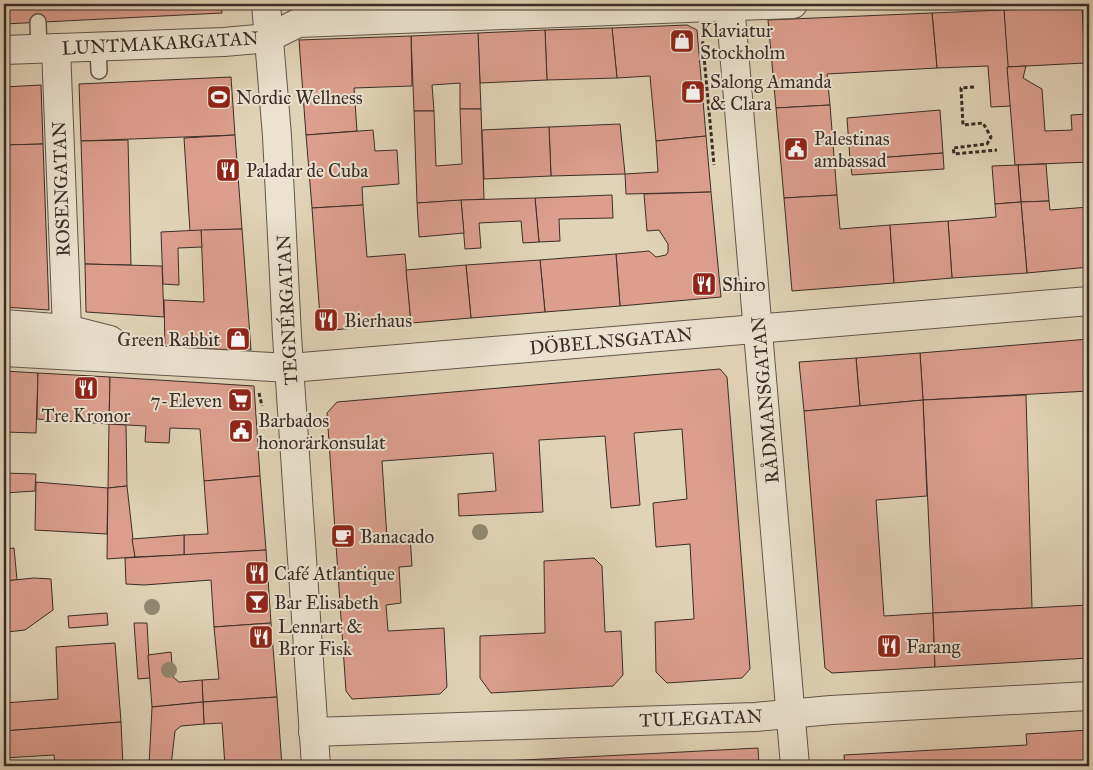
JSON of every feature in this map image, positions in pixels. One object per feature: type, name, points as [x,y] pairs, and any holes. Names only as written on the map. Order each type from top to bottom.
[{"type":"street","name":"TEGNÉRGATAN","points":[[266,4],[277,136],[316,766]]},
{"type":"street","name":"LUNTMAKARGATAN","points":[[4,50],[47,48],[99,59],[268,38],[298,23],[793,4]]},
{"type":"street","name":"RÅDMANSGATAN","points":[[730,5],[795,766]]},
{"type":"street","name":"ROSENGATAN","points":[[47,48],[67,329]]},
{"type":"street","name":"DÖBELNSGATAN","points":[[4,352],[290,368],[1089,301]]},
{"type":"street","points":[[4,324],[67,329],[110,340],[133,358]]},
{"type":"street","name":"TULEGATAN","points":[[313,732],[791,714],[831,710],[1089,696]]},
{"type":"lane","points":[[38,22],[47,48]]},
{"type":"path","points":[[701,26],[715,172]]},
{"type":"path","points":[[974,87],[961,88],[963,125],[984,123],[991,137],[987,144],[953,148],[954,154],[997,150]]},
{"type":"building","points":[[4,4],[221,4],[222,13],[4,24]]},
{"type":"building","points":[[297,4],[368,4],[297,7]]},
{"type":"building","points":[[1089,6],[1089,47],[1084,48],[1082,7]]},
{"type":"building","points":[[1082,7],[1085,63],[1007,67],[1004,10]]},
{"type":"building","points":[[1004,10],[1011,106],[991,107],[988,66],[937,68],[932,13]]},
{"type":"building","points":[[932,13],[937,68],[827,74],[830,105],[776,108],[768,20]]},
{"type":"building","points":[[687,25],[697,30],[706,136],[656,141],[650,76],[617,78],[612,28]]},
{"type":"building","points":[[612,28],[617,78],[547,80],[545,30]]},
{"type":"building","points":[[545,30],[547,80],[480,83],[478,33]]},
{"type":"building","points":[[478,33],[481,109],[460,109],[460,83],[432,85],[434,111],[414,111],[411,36]]},
{"type":"building","points":[[411,36],[412,86],[354,88],[357,131],[306,135],[299,40]]},
{"type":"building","points":[[1026,66],[1023,78],[1042,89],[1045,131],[1072,130],[1071,115],[1087,114],[1089,162],[1015,165],[1007,67]]},
{"type":"building","points":[[231,77],[235,135],[81,141],[79,84]]},
{"type":"building","points":[[41,85],[43,144],[4,145],[4,87]]},
{"type":"building","points":[[830,105],[837,195],[784,198],[776,108]]},
{"type":"building","points":[[460,109],[481,109],[484,199],[417,203],[414,111],[434,111],[436,166],[462,164]]},
{"type":"building","points":[[940,110],[943,153],[850,160],[847,118]]},
{"type":"building","points":[[620,124],[625,174],[551,176],[549,127]]},
{"type":"building","points":[[549,127],[551,176],[484,179],[482,130]]},
{"type":"building","points":[[373,130],[375,151],[397,150],[399,184],[362,187],[363,205],[312,208],[306,135]]},
{"type":"building","points":[[235,135],[242,229],[190,231],[184,138]]},
{"type":"building","points":[[706,136],[711,192],[626,194],[625,174],[658,172],[656,141]]},
{"type":"building","points":[[128,140],[131,265],[85,264],[81,141]]},
{"type":"building","points":[[43,144],[49,310],[4,307],[4,145]]},
{"type":"building","points":[[943,153],[944,169],[852,175],[850,160]]},
{"type":"building","points":[[1046,164],[1049,201],[1021,202],[1018,165]]},
{"type":"building","points":[[1018,165],[1021,202],[995,204],[992,166]]},
{"type":"building","points":[[711,192],[721,297],[620,306],[616,254],[649,251],[656,257],[666,255],[668,252],[668,244],[659,230],[647,231],[644,194]]},
{"type":"building","points":[[612,195],[613,218],[559,219],[560,241],[539,242],[535,198]]},
{"type":"building","points":[[837,195],[840,229],[890,225],[894,283],[792,291],[784,198]]},
{"type":"building","points":[[535,198],[539,242],[523,243],[521,221],[479,223],[481,248],[465,249],[461,200]]},
{"type":"building","points":[[461,200],[464,233],[419,237],[417,203]]},
{"type":"building","points":[[1049,201],[1050,210],[1089,207],[1089,267],[1027,273],[1021,202]]},
{"type":"building","points":[[1021,202],[1027,273],[952,278],[948,221],[996,217],[995,204]]},
{"type":"building","points":[[363,205],[367,257],[405,254],[411,323],[321,331],[312,208]]},
{"type":"building","points":[[948,221],[952,278],[894,283],[890,225]]},
{"type":"building","points":[[242,229],[251,350],[165,348],[164,300],[204,302],[201,230]]},
{"type":"building","points":[[201,230],[202,247],[178,248],[179,285],[163,284],[161,232]]},
{"type":"building","points":[[616,254],[620,306],[545,312],[540,260]]},
{"type":"building","points":[[540,260],[545,312],[471,318],[466,265]]},
{"type":"building","points":[[85,264],[162,266],[164,317],[86,312]]},
{"type":"building","points":[[466,265],[471,318],[411,323],[406,270]]},
{"type":"building","points":[[1089,339],[1089,391],[923,400],[920,353]]},
{"type":"building","points":[[920,353],[923,400],[860,406],[856,358]]},
{"type":"building","points":[[856,358],[860,406],[804,411],[799,362]]},
{"type":"building","points":[[720,369],[727,377],[750,669],[742,678],[667,683],[656,672],[655,622],[694,619],[690,544],[656,547],[653,503],[687,499],[682,429],[634,433],[640,505],[611,508],[605,436],[539,440],[543,512],[459,516],[458,494],[496,491],[493,453],[382,461],[387,538],[410,535],[412,566],[399,567],[401,603],[386,605],[388,631],[444,628],[447,687],[440,694],[352,699],[346,691],[327,413],[337,402]]},
{"type":"building","points":[[4,371],[38,373],[36,433],[4,432]]},
{"type":"building","points":[[38,373],[110,377],[109,424],[37,419]]},
{"type":"building","points":[[110,377],[254,386],[260,476],[204,481],[200,429],[170,428],[169,443],[145,442],[146,426],[109,424]]},
{"type":"building","points":[[1026,395],[1032,608],[933,613],[923,400]]},
{"type":"building","points":[[923,400],[927,496],[876,500],[884,616],[933,613],[935,667],[832,673],[825,668],[804,411]]},
{"type":"building","points":[[109,424],[126,425],[127,486],[108,488]]},
{"type":"building","points":[[4,473],[36,474],[35,491],[4,493]]},
{"type":"building","points":[[260,476],[266,550],[184,555],[184,535],[208,534],[204,481]]},
{"type":"building","points":[[36,482],[108,488],[107,534],[35,530]]},
{"type":"building","points":[[127,486],[135,557],[107,559],[108,488]]},
{"type":"building","points":[[184,535],[184,555],[135,557],[132,539]]},
{"type":"building","points":[[14,548],[17,580],[4,581],[4,549]]},
{"type":"building","points":[[266,550],[271,623],[214,627],[211,580],[144,585],[126,584],[125,558]]},
{"type":"building","points":[[594,558],[602,566],[605,632],[621,631],[623,675],[613,686],[491,693],[480,678],[480,636],[545,633],[544,561]]},
{"type":"building","points":[[34,578],[51,579],[53,610],[25,630],[7,632],[4,581]]},
{"type":"building","points":[[1089,605],[1089,658],[935,667],[933,613]]},
{"type":"building","points":[[107,613],[108,625],[69,628],[68,616]]},
{"type":"building","points":[[134,623],[147,623],[150,678],[138,679]]},
{"type":"building","points":[[271,623],[277,697],[203,702],[202,680],[219,679],[214,627]]},
{"type":"building","points":[[115,643],[121,722],[4,731],[4,703],[58,699],[56,647]]},
{"type":"building","points":[[171,652],[173,677],[179,682],[202,680],[203,702],[152,707],[148,655]]},
{"type":"building","points":[[277,697],[282,766],[225,766],[222,723],[204,724],[203,702]]},
{"type":"building","points":[[203,702],[204,724],[181,726],[175,731],[171,766],[149,766],[152,707]]},
{"type":"building","points":[[121,722],[123,766],[55,766],[54,755],[4,758],[4,731]]},
{"type":"building","points":[[1089,730],[1089,766],[845,766],[844,755],[1027,745],[1026,734]]},
{"type":"building","points":[[758,748],[759,766],[403,766],[663,753]]},
{"type":"place","name":"Klaviatur Stockholm","points":[[682,41]]},
{"type":"place","name":"Salong Amanda & Clara","points":[[693,92]]},
{"type":"place","name":"Nordic Wellness","points":[[219,97]]},
{"type":"place","name":"Palestinas ambassad","points":[[796,149]]},
{"type":"place","name":"Paladar de Cuba","points":[[228,170]]},
{"type":"place","name":"Shiro","points":[[704,284]]},
{"type":"place","name":"Bierhaus","points":[[326,320]]},
{"type":"place","name":"Green Rabbit","points":[[238,339]]},
{"type":"place","name":"Tre Kronor","points":[[86,388]]},
{"type":"place","name":"7-Eleven","points":[[240,400]]},
{"type":"place","name":"Barbados honorärkonsulat","points":[[241,431]]},
{"type":"place","name":"Banacado","points":[[343,536]]},
{"type":"place","name":"Café Atlantique","points":[[257,573]]},
{"type":"place","name":"Bar Elisabeth","points":[[257,602]]},
{"type":"place","name":"Lennart & Bror Fisk","points":[[261,637]]},
{"type":"place","name":"Farang","points":[[889,646]]}]
